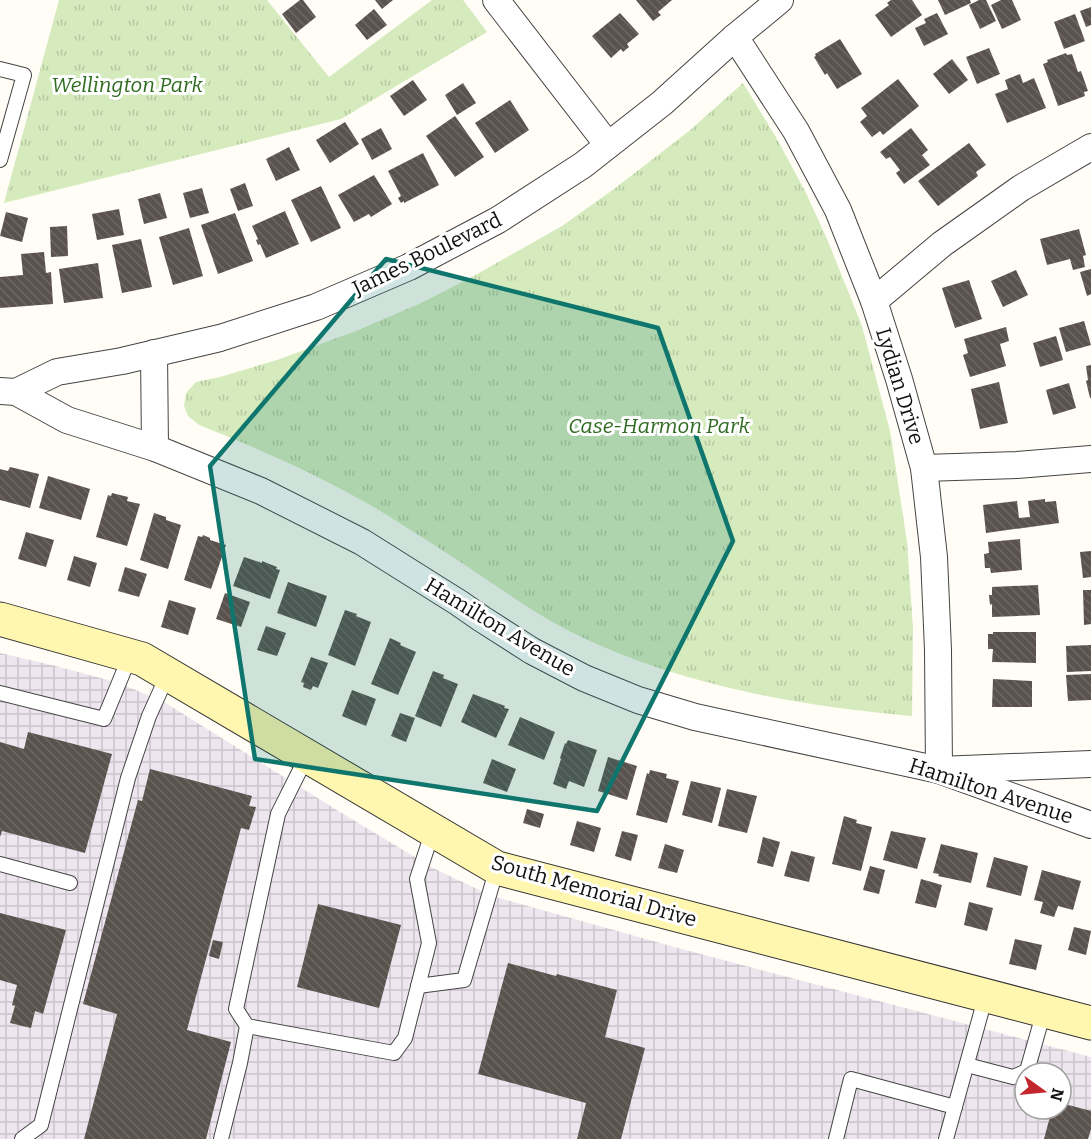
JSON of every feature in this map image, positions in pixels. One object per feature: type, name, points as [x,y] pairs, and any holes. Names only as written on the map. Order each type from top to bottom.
[{"type":"main road","name":"South Memorial Drive","points":[[0,619],[142,659],[497,868],[1091,1023]]},
{"type":"street","points":[[496,0],[608,145]]},
{"type":"street","name":"James Boulevard","points":[[8,391],[57,372],[220,338],[316,307],[409,267],[498,220],[583,165],[662,103],[780,0]]},
{"type":"street","name":"Lydian Drive","points":[[735,37],[796,131],[837,210],[874,301],[924,468],[934,569],[938,650],[939,770]]},
{"type":"street","points":[[874,301],[942,244],[1021,188],[1091,147]]},
{"type":"street","points":[[154,353],[155,448]]},
{"type":"street","name":"Hamilton Avenue","points":[[8,391],[67,420],[155,448],[261,490],[362,542],[532,651],[638,700],[694,717],[939,770],[1091,825]]},
{"type":"street","points":[[924,468],[1017,465],[1091,459]]},
{"type":"street","points":[[939,770],[1091,764]]},
{"type":"lane","points":[[0,69],[24,75],[0,160]]},
{"type":"lane","points":[[0,693],[104,719],[130,656]]},
{"type":"lane","points":[[22,1139],[41,1125],[128,778],[149,716],[168,674]]},
{"type":"lane","points":[[221,1139],[247,1026],[236,1009],[275,826],[278,814],[307,756]]},
{"type":"lane","points":[[247,1026],[394,1053],[405,1038],[429,943],[417,879],[433,830]]},
{"type":"lane","points":[[0,864],[70,883]]},
{"type":"lane","points":[[418,986],[464,980],[497,868]]},
{"type":"lane","points":[[946,1139],[986,995]]},
{"type":"lane","points":[[967,1065],[1013,1077],[1027,1071],[1044,1011]]},
{"type":"lane","points":[[836,1139],[851,1079],[955,1107]]},
{"type":"highlighted area","points":[[386,259],[658,328],[733,541],[597,811],[255,759],[210,466]]},
{"type":"shaded area","points":[[0,653],[119,683],[164,702],[433,868],[492,896],[678,948],[1091,1057],[1091,1139],[0,1139]]},
{"type":"green space","name":"Wellington Park","points":[[59,0],[267,0],[329,77],[432,0],[463,0],[487,32],[341,119],[4,203]]},
{"type":"green space","name":"Case-Harmon Park","points":[[743,83],[806,193],[862,326],[890,431],[907,542],[913,628],[912,716],[825,706],[737,690],[652,666],[611,650],[545,618],[387,515],[342,489],[271,455],[199,425],[188,416],[184,406],[186,393],[196,382],[277,360],[356,331],[421,303],[562,226],[689,131]]},
{"type":"building","points":[[303,0],[316,17],[296,33],[282,14]]},
{"type":"building","points":[[375,0],[393,0],[382,9]]},
{"type":"building","points":[[636,0],[672,0],[658,12],[661,15],[653,21]]},
{"type":"building","points":[[891,0],[912,0],[922,15],[891,37],[875,15],[889,5],[887,3]]},
{"type":"building","points":[[938,0],[970,0],[971,3],[945,15]]},
{"type":"building","points":[[979,0],[986,0],[996,21],[980,29],[969,5]]},
{"type":"building","points":[[1001,0],[1012,0],[1021,20],[1002,29],[991,5]]},
{"type":"building","points":[[1091,7],[1091,25],[1086,27],[1080,11]]},
{"type":"building","points":[[374,9],[387,25],[367,40],[355,25]]},
{"type":"building","points":[[620,13],[639,34],[627,44],[629,47],[623,52],[621,49],[611,58],[592,36]]},
{"type":"building","points":[[937,13],[948,34],[924,46],[915,28],[926,23],[924,19]]},
{"type":"building","points":[[1075,14],[1085,41],[1064,49],[1054,22]]},
{"type":"building","points":[[840,39],[862,74],[837,89],[814,57],[815,54]]},
{"type":"building","points":[[989,48],[1000,74],[977,84],[966,57]]},
{"type":"building","points":[[1066,53],[1067,55],[1072,54],[1088,91],[1084,92],[1085,96],[1058,106],[1043,64],[1048,62],[1047,60]]},
{"type":"building","points":[[952,59],[968,80],[949,94],[933,74]]},
{"type":"building","points":[[1020,74],[1023,83],[1034,78],[1046,108],[1007,123],[995,94],[1008,89],[1005,80]]},
{"type":"building","points":[[898,79],[919,106],[883,135],[880,131],[872,137],[860,122],[867,116],[861,108]]},
{"type":"building","points":[[413,80],[427,100],[404,116],[390,96]]},
{"type":"building","points":[[463,83],[476,103],[457,115],[445,95]]},
{"type":"building","points":[[510,100],[529,130],[495,153],[475,123]]},
{"type":"building","points":[[455,116],[484,157],[455,177],[426,136]]},
{"type":"building","points":[[345,122],[359,144],[330,163],[316,140]]},
{"type":"building","points":[[381,128],[392,149],[372,160],[361,139]]},
{"type":"building","points":[[911,128],[928,150],[922,155],[930,165],[904,184],[896,173],[900,170],[890,157],[886,159],[880,152]]},
{"type":"building","points":[[969,143],[986,165],[976,172],[978,176],[938,206],[918,181]]},
{"type":"building","points":[[289,147],[300,170],[276,181],[266,159]]},
{"type":"building","points":[[423,153],[439,185],[401,203],[398,198],[401,196],[388,171]]},
{"type":"building","points":[[374,175],[392,204],[371,217],[369,214],[354,222],[338,195]]},
{"type":"building","points":[[245,183],[253,206],[238,211],[230,189]]},
{"type":"building","points":[[321,186],[341,228],[311,242],[291,200]]},
{"type":"building","points":[[202,188],[209,213],[190,218],[183,193]]},
{"type":"building","points":[[160,193],[167,218],[144,224],[138,199]]},
{"type":"building","points":[[119,209],[124,235],[97,240],[92,214]]},
{"type":"building","points":[[285,211],[299,244],[266,258],[260,244],[258,245],[256,240],[258,239],[252,226]]},
{"type":"building","points":[[6,212],[28,218],[22,242],[0,236]]},
{"type":"building","points":[[235,213],[253,261],[218,274],[201,225]]},
{"type":"building","points":[[67,226],[68,256],[51,257],[50,227]]},
{"type":"building","points":[[189,228],[203,276],[173,285],[159,237]]},
{"type":"building","points":[[1079,229],[1086,255],[1083,256],[1085,267],[1073,270],[1070,259],[1047,265],[1040,239]]},
{"type":"building","points":[[141,239],[152,287],[122,293],[112,245]]},
{"type":"building","points":[[44,252],[46,273],[51,272],[53,304],[0,308],[0,277],[23,275],[21,254]]},
{"type":"building","points":[[98,263],[103,298],[64,303],[59,269]]},
{"type":"building","points":[[1091,269],[1091,294],[1087,296],[1080,272]]},
{"type":"building","points":[[1016,270],[1028,295],[1003,307],[991,281]]},
{"type":"building","points":[[969,280],[982,319],[955,328],[942,288]]},
{"type":"building","points":[[1084,321],[1091,345],[1066,352],[1059,328]]},
{"type":"building","points":[[1006,327],[1009,341],[1000,344],[1006,366],[970,377],[963,355],[968,353],[964,339]]},
{"type":"building","points":[[1056,336],[1063,360],[1040,367],[1033,343]]},
{"type":"building","points":[[1091,365],[1090,398],[1086,381],[1088,380],[1086,366]]},
{"type":"building","points":[[999,382],[1008,423],[980,429],[971,389]]},
{"type":"building","points":[[1069,383],[1076,408],[1053,415],[1046,390]]},
{"type":"building","points":[[10,467],[39,474],[30,508],[0,500],[0,469],[8,471]]},
{"type":"building","points":[[48,476],[90,489],[81,520],[39,508]]},
{"type":"building","points":[[112,493],[128,497],[127,501],[140,504],[127,546],[96,537],[108,495],[111,496]]},
{"type":"building","points":[[1045,499],[1045,502],[1056,501],[1059,523],[986,533],[983,505],[1017,501],[1019,518],[1030,517],[1028,501]]},
{"type":"building","points":[[154,513],[181,525],[168,569],[140,560]]},
{"type":"building","points":[[26,532],[54,540],[46,567],[18,559]]},
{"type":"building","points":[[203,535],[226,545],[211,589],[184,580],[198,536]]},
{"type":"building","points":[[1020,539],[1022,570],[991,573],[990,568],[985,568],[984,554],[989,553],[988,542]]},
{"type":"building","points":[[1091,551],[1091,577],[1083,578],[1080,552]]},
{"type":"building","points":[[74,556],[97,563],[90,587],[67,580]]},
{"type":"building","points":[[244,557],[262,563],[262,561],[280,570],[270,599],[233,586]]},
{"type":"building","points":[[125,567],[147,574],[139,597],[118,591]]},
{"type":"building","points":[[288,582],[327,596],[316,627],[277,613]]},
{"type":"building","points":[[1038,585],[1040,615],[992,617],[989,595],[992,595],[992,587]]},
{"type":"building","points":[[1083,590],[1091,590],[1091,624],[1084,625]]},
{"type":"building","points":[[225,593],[250,602],[241,627],[216,619]]},
{"type":"building","points":[[169,600],[196,608],[188,635],[161,627]]},
{"type":"building","points":[[345,610],[371,622],[355,666],[328,655]]},
{"type":"building","points":[[266,626],[286,633],[277,656],[257,650]]},
{"type":"building","points":[[993,632],[1036,632],[1036,663],[992,662],[993,649],[988,649],[988,634],[993,634]]},
{"type":"building","points":[[390,638],[416,652],[398,695],[371,684]]},
{"type":"building","points":[[1091,645],[1091,671],[1067,672],[1066,646]]},
{"type":"building","points":[[311,657],[328,663],[318,688],[313,686],[311,690],[303,687],[304,683],[301,682]]},
{"type":"building","points":[[433,671],[458,684],[441,727],[415,716]]},
{"type":"building","points":[[1091,674],[1091,700],[1068,701],[1066,675]]},
{"type":"building","points":[[993,679],[1032,681],[1032,707],[992,707]]},
{"type":"building","points":[[352,690],[376,699],[366,726],[342,716]]},
{"type":"building","points":[[473,694],[509,709],[496,738],[461,722]]},
{"type":"building","points":[[400,713],[415,718],[406,742],[391,736]]},
{"type":"building","points":[[520,717],[555,732],[544,760],[508,745]]},
{"type":"building","points":[[28,732],[112,754],[85,853],[2,831],[0,837],[0,742],[24,749]]},
{"type":"building","points":[[568,740],[597,750],[584,787],[569,781],[566,789],[553,784],[565,743]]},
{"type":"building","points":[[608,757],[637,766],[627,800],[598,791]]},
{"type":"building","points":[[492,759],[516,769],[507,792],[483,783]]},
{"type":"building","points":[[150,769],[252,796],[249,806],[256,807],[249,830],[241,828],[187,1030],[231,1042],[206,1139],[84,1139],[117,1014],[83,1004],[138,800],[142,801]]},
{"type":"building","points":[[650,770],[667,774],[666,778],[679,781],[667,823],[636,815],[647,773],[649,774]]},
{"type":"building","points":[[691,781],[721,788],[712,823],[682,815]]},
{"type":"building","points":[[727,789],[757,796],[747,833],[718,826]]},
{"type":"building","points":[[527,809],[544,814],[540,828],[523,823]]},
{"type":"building","points":[[844,816],[857,820],[856,823],[872,827],[861,871],[832,864]]},
{"type":"building","points":[[577,821],[601,828],[594,852],[570,845]]},
{"type":"building","points":[[622,831],[638,835],[631,861],[615,856]]},
{"type":"building","points":[[891,831],[926,838],[917,869],[883,860]]},
{"type":"building","points":[[763,837],[780,842],[773,867],[757,863]]},
{"type":"building","points":[[665,844],[684,850],[677,873],[658,868]]},
{"type":"building","points":[[941,844],[978,853],[971,883],[933,873]]},
{"type":"building","points":[[791,851],[815,857],[809,882],[784,876]]},
{"type":"building","points":[[994,857],[1028,866],[1021,896],[986,887]]},
{"type":"building","points":[[870,866],[885,870],[879,894],[863,890]]},
{"type":"building","points":[[1042,870],[1081,881],[1073,910],[1058,906],[1054,917],[1040,913],[1043,902],[1034,900]]},
{"type":"building","points":[[921,879],[942,885],[936,908],[915,903]]},
{"type":"building","points":[[969,902],[993,908],[987,931],[964,925]]},
{"type":"building","points":[[318,904],[401,925],[379,1008],[297,987]]},
{"type":"building","points":[[0,913],[66,930],[43,1014],[35,1011],[31,1028],[10,1023],[15,1006],[12,1005],[17,985],[0,980]]},
{"type":"building","points":[[1074,927],[1091,931],[1086,955],[1068,950]]},
{"type":"building","points":[[1015,939],[1042,945],[1036,970],[1009,964]]},
{"type":"building","points":[[213,940],[223,942],[219,959],[209,956]]},
{"type":"building","points":[[508,963],[617,990],[605,1037],[645,1048],[621,1139],[577,1139],[586,1103],[478,1074]]},
{"type":"building","points":[[1073,1106],[1091,1111],[1091,1129],[1088,1139],[1044,1139],[1049,1121],[1073,1121]]}]
